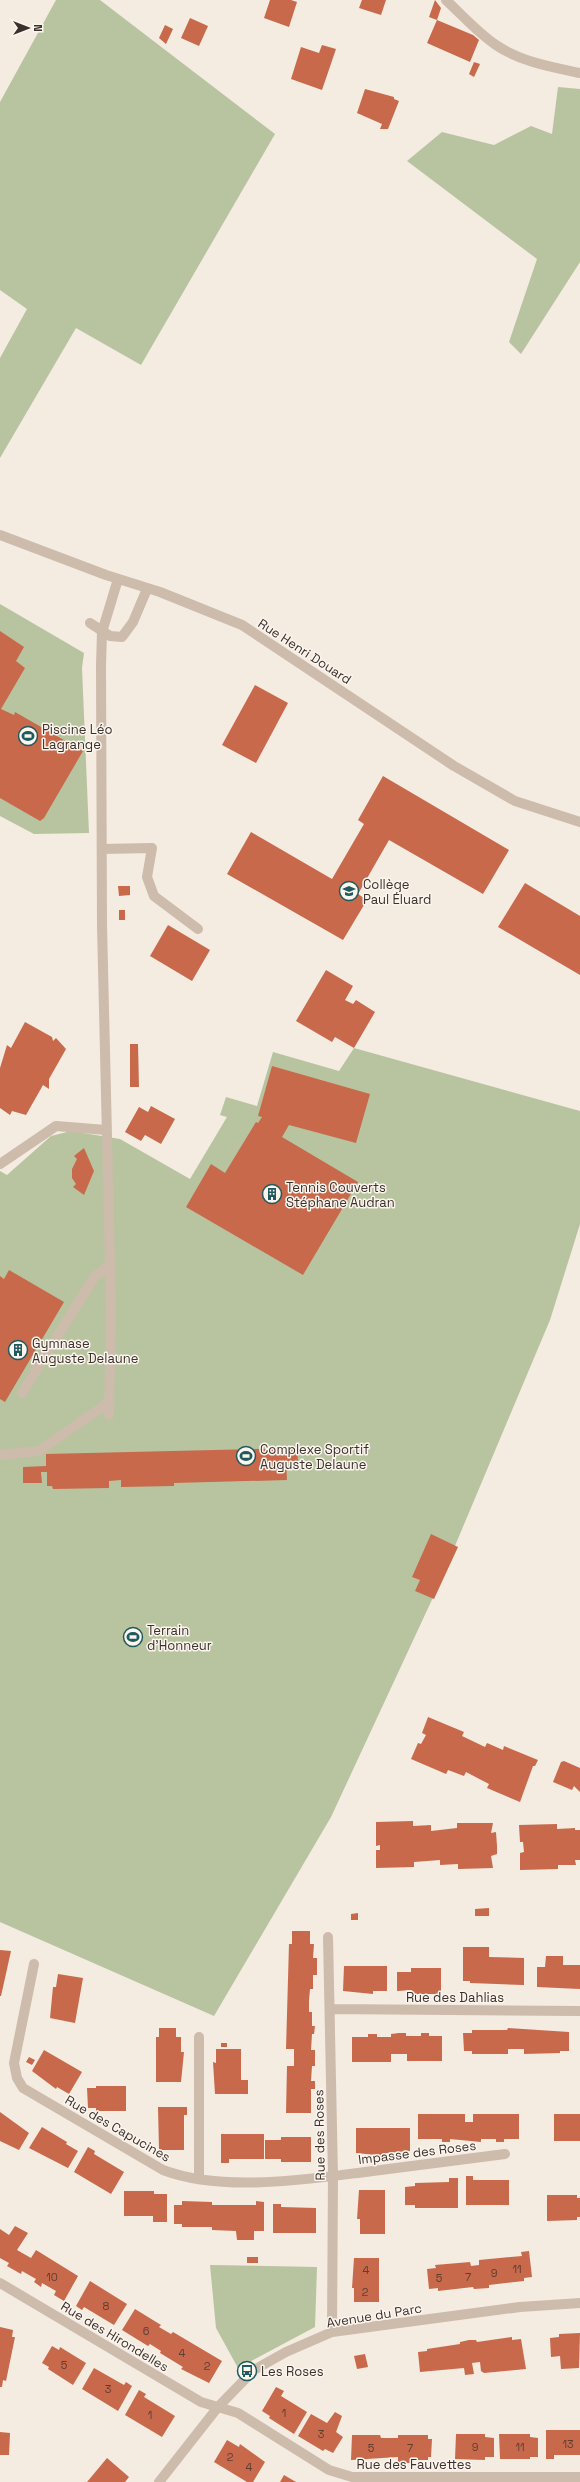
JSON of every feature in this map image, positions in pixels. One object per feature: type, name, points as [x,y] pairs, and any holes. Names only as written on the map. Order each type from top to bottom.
[{"type":"street","points":[[446,0],[496,44],[509,52],[531,61],[580,73]]},
{"type":"street","name":"Rue Henri Douard","points":[[0,535],[242,625],[454,766],[515,801],[580,822]]},
{"type":"street","points":[[109,1415],[109,1266],[102,925],[102,632],[118,579]]},
{"type":"street","points":[[90,623],[102,632],[115,638],[122,637],[133,622],[147,589]]},
{"type":"street","points":[[102,849],[152,848],[147,876],[154,896],[198,929]]},
{"type":"street","points":[[0,1164],[56,1126],[106,1130]]},
{"type":"street","points":[[22,1393],[95,1276],[109,1266]]},
{"type":"street","points":[[0,1455],[39,1451],[109,1402]]},
{"type":"street","name":"Rue des Roses","points":[[328,1937],[333,2176],[332,2332]]},
{"type":"street","name":"Rue des Capucines","points":[[34,1964],[14,2063],[17,2078],[23,2088],[163,2170],[178,2176],[222,2181],[275,2181],[333,2176]]},
{"type":"street","name":"Rue des Dahlias","points":[[330,2009],[580,2011]]},
{"type":"street","points":[[199,2037],[199,2179]]},
{"type":"street","name":"Impasse des Roses","points":[[333,2176],[505,2154]]},
{"type":"street","name":"Rue des Hirondelles","points":[[0,2282],[201,2402],[218,2407]]},
{"type":"street","name":"Avenue du Parc","points":[[159,2482],[218,2407],[254,2370],[286,2352],[332,2332],[520,2308],[580,2303]]},
{"type":"street","name":"Rue des Fauvettes","points":[[218,2407],[238,2413],[329,2470],[352,2477],[580,2477]]},
{"type":"green space","points":[[56,0],[100,0],[275,134],[141,365],[76,328],[0,458],[0,358],[27,309],[0,290],[0,102]]},
{"type":"green space","points":[[558,87],[580,89],[580,262],[521,354],[509,342],[537,259],[407,161],[442,132],[494,145],[531,126],[552,134]]},
{"type":"green space","points":[[0,604],[84,653],[82,668],[89,833],[34,834],[0,816]]},
{"type":"green space","name":"Complexe Sportif Auguste Delaune","points":[[354,1048],[580,1111],[580,1224],[550,1320],[436,1591],[331,1817],[214,2016],[0,1922],[0,1171],[7,1175],[51,1136],[71,1131],[120,1139],[190,1179],[227,1117],[220,1115],[226,1097],[257,1106],[273,1052],[339,1071]]},
{"type":"green space","points":[[210,2265],[317,2267],[315,2327],[238,2368],[216,2328]]},
{"type":"building","points":[[270,0],[291,0],[297,2],[289,27],[264,18]]},
{"type":"building","points":[[362,0],[386,0],[381,15],[359,8]]},
{"type":"building","points":[[435,0],[441,8],[437,20],[429,17]]},
{"type":"building","points":[[190,18],[208,26],[199,46],[181,38]]},
{"type":"building","points":[[437,20],[473,35],[479,40],[470,62],[427,43]]},
{"type":"building","points":[[165,25],[173,29],[166,44],[159,38]]},
{"type":"building","points":[[322,45],[336,49],[322,90],[291,79],[301,47],[319,53]]},
{"type":"building","points":[[474,62],[480,64],[474,77],[469,74]]},
{"type":"building","points":[[365,89],[394,97],[394,99],[399,101],[388,129],[380,129],[382,124],[357,113]]},
{"type":"building","name":"Piscine Léo Lagrange","points":[[0,631],[24,647],[16,661],[25,668],[1,709],[14,715],[15,712],[83,751],[44,818],[40,821],[0,798]]},
{"type":"building","points":[[255,685],[288,703],[256,763],[222,745]]},
{"type":"building","points":[[383,776],[509,850],[483,894],[389,840],[358,894],[367,900],[343,940],[227,874],[251,832],[332,879],[364,824],[358,820]]},
{"type":"building","points":[[525,883],[580,916],[580,975],[498,927]]},
{"type":"building","points":[[118,886],[130,886],[130,895],[119,896]]},
{"type":"building","points":[[119,910],[125,910],[125,920],[119,920]]},
{"type":"building","points":[[168,925],[210,950],[192,981],[150,956]]},
{"type":"building","points":[[326,970],[353,986],[345,1000],[353,1004],[356,1000],[375,1012],[354,1048],[335,1037],[332,1042],[296,1021]]},
{"type":"building","points":[[25,1022],[52,1037],[53,1041],[56,1038],[66,1049],[49,1079],[49,1089],[43,1085],[26,1115],[12,1111],[10,1115],[0,1108],[0,1068],[7,1045],[11,1048]]},
{"type":"building","points":[[130,1044],[138,1044],[139,1087],[130,1087]]},
{"type":"building","name":"Tennis Couverts Stéphane Audran","points":[[272,1066],[370,1094],[356,1143],[289,1125],[282,1137],[358,1182],[303,1275],[186,1207],[211,1164],[225,1173],[256,1122],[258,1123],[262,1117],[258,1116]]},
{"type":"building","points":[[151,1106],[175,1119],[161,1144],[145,1135],[141,1141],[125,1132],[139,1107],[148,1112]]},
{"type":"building","points":[[84,1148],[94,1171],[84,1195],[73,1187],[76,1184],[72,1178],[72,1169],[77,1159],[74,1156]]},
{"type":"building","name":"Gymnase Auguste Delaune","points":[[9,1270],[64,1302],[5,1402],[0,1399],[0,1276],[4,1279]]},
{"type":"building","points":[[297,1448],[298,1461],[286,1461],[287,1480],[174,1483],[174,1486],[121,1487],[121,1480],[109,1481],[109,1488],[53,1489],[52,1486],[47,1486],[47,1472],[41,1472],[42,1483],[23,1483],[23,1467],[46,1466],[46,1454]]},
{"type":"building","points":[[431,1534],[458,1547],[434,1599],[415,1591],[420,1580],[412,1577]]},
{"type":"building","points":[[428,1717],[464,1732],[462,1736],[485,1747],[487,1743],[503,1750],[504,1746],[538,1760],[535,1766],[533,1766],[520,1802],[487,1788],[489,1784],[466,1772],[464,1776],[448,1770],[446,1774],[411,1759],[418,1743],[421,1744],[426,1735],[422,1733]]},
{"type":"building","points":[[564,1761],[580,1768],[580,1792],[574,1786],[572,1790],[553,1782],[561,1762]]},
{"type":"building","points":[[413,1821],[413,1826],[431,1825],[431,1831],[457,1828],[457,1823],[493,1823],[491,1833],[496,1832],[497,1854],[491,1856],[493,1868],[458,1869],[458,1864],[440,1865],[440,1860],[414,1862],[414,1867],[376,1868],[376,1850],[380,1850],[380,1845],[376,1846],[376,1822]]},
{"type":"building","points":[[557,1824],[557,1829],[575,1828],[575,1830],[580,1830],[580,1860],[575,1860],[576,1865],[558,1865],[558,1869],[520,1870],[520,1853],[524,1852],[523,1842],[520,1842],[519,1825]]},
{"type":"building","points":[[489,1908],[489,1916],[475,1916],[475,1909]]},
{"type":"building","points":[[358,1913],[358,1920],[351,1920],[351,1914]]},
{"type":"building","points":[[292,1931],[310,1931],[310,1944],[314,1944],[313,1958],[317,1958],[317,1975],[313,1975],[313,1989],[310,1989],[309,2000],[309,2012],[312,2012],[312,2026],[315,2026],[314,2034],[312,2034],[311,2050],[315,2050],[315,2066],[312,2066],[311,2081],[315,2081],[315,2089],[311,2089],[311,2113],[286,2113],[287,2066],[294,2066],[294,2049],[286,2049],[289,1944],[292,1944]]},
{"type":"building","points":[[463,1947],[489,1947],[489,1957],[524,1958],[524,1985],[470,1983],[470,1981],[463,1981]]},
{"type":"building","points":[[0,1950],[11,1951],[1,1996],[0,1996]]},
{"type":"building","points":[[546,1956],[563,1956],[563,1965],[580,1965],[580,1989],[537,1987],[537,1967],[545,1967]]},
{"type":"building","points":[[344,1966],[387,1966],[387,1991],[373,1991],[373,1994],[343,1991]]},
{"type":"building","points":[[411,1968],[441,1968],[441,1994],[411,1994],[412,1990],[397,1991],[397,1972],[411,1972]]},
{"type":"building","points":[[58,1974],[83,1978],[75,2023],[50,2018],[53,1987],[56,1987]]},
{"type":"building","points":[[159,2028],[176,2028],[176,2037],[181,2037],[181,2052],[184,2052],[181,2082],[156,2082],[156,2037],[159,2037]]},
{"type":"building","points":[[508,2028],[569,2032],[569,2051],[560,2051],[560,2053],[524,2054],[524,2049],[508,2049],[508,2054],[472,2054],[472,2051],[464,2051],[463,2033],[472,2033],[472,2030],[507,2030]]},
{"type":"building","points":[[406,2033],[406,2036],[421,2036],[421,2033],[429,2033],[429,2036],[442,2036],[442,2061],[407,2061],[407,2054],[391,2054],[391,2062],[352,2062],[352,2037],[368,2037],[368,2034],[377,2034],[377,2037],[391,2037],[391,2034]]},
{"type":"building","points":[[221,2043],[227,2043],[227,2047],[221,2047]]},
{"type":"building","points":[[216,2049],[241,2049],[241,2080],[248,2080],[248,2094],[215,2094],[213,2062],[216,2063]]},
{"type":"building","points":[[44,2050],[82,2072],[69,2094],[57,2087],[56,2089],[32,2071]]},
{"type":"building","points":[[29,2057],[35,2060],[32,2065],[26,2062]]},
{"type":"building","points":[[96,2086],[126,2086],[126,2111],[96,2111],[96,2108],[88,2108],[87,2088],[96,2088]]},
{"type":"building","points":[[158,2107],[187,2107],[187,2115],[184,2115],[184,2150],[159,2150]]},
{"type":"building","points":[[0,2112],[29,2133],[19,2150],[0,2141]]},
{"type":"building","points":[[418,2114],[465,2114],[465,2122],[473,2122],[473,2114],[519,2114],[519,2139],[504,2139],[504,2142],[496,2142],[496,2139],[481,2139],[481,2142],[450,2139],[450,2142],[442,2142],[442,2139],[418,2139]]},
{"type":"building","points":[[554,2114],[580,2114],[580,2141],[554,2141]]},
{"type":"building","points":[[42,2127],[67,2142],[66,2144],[78,2151],[68,2168],[29,2148]]},
{"type":"building","points":[[356,2128],[410,2128],[410,2151],[386,2153],[386,2156],[356,2153]]},
{"type":"building","points":[[221,2134],[264,2134],[264,2159],[229,2159],[229,2163],[221,2163]]},
{"type":"building","points":[[281,2137],[311,2137],[311,2162],[281,2162],[281,2159],[265,2159],[265,2140],[281,2140]]},
{"type":"building","points":[[88,2147],[95,2151],[94,2154],[124,2172],[111,2194],[74,2172]]},
{"type":"building","points":[[466,2176],[473,2176],[473,2180],[509,2180],[509,2205],[466,2205]]},
{"type":"building","points":[[449,2178],[458,2178],[458,2208],[415,2208],[415,2205],[405,2205],[405,2187],[415,2186],[415,2183],[449,2182]]},
{"type":"building","points":[[359,2190],[385,2190],[385,2234],[360,2234],[360,2219],[357,2219]]},
{"type":"building","points":[[124,2191],[154,2191],[154,2194],[167,2194],[167,2222],[153,2222],[153,2216],[124,2216]]},
{"type":"building","points":[[547,2195],[577,2195],[577,2198],[580,2198],[580,2217],[577,2217],[577,2220],[547,2221]]},
{"type":"building","points":[[182,2201],[212,2202],[212,2205],[256,2205],[256,2201],[264,2202],[264,2231],[254,2231],[254,2240],[237,2240],[236,2231],[212,2230],[212,2227],[182,2227],[182,2224],[174,2224],[174,2205],[182,2205]]},
{"type":"building","points":[[273,2204],[281,2204],[281,2207],[316,2208],[316,2233],[273,2233]]},
{"type":"building","points":[[15,2226],[28,2233],[17,2250],[31,2258],[36,2250],[78,2276],[64,2301],[54,2295],[56,2291],[42,2283],[41,2287],[34,2282],[36,2279],[22,2271],[21,2274],[7,2266],[9,2263],[0,2258],[0,2229],[9,2235]]},
{"type":"building","points":[[529,2251],[532,2277],[524,2278],[524,2281],[489,2285],[489,2288],[474,2289],[473,2287],[438,2291],[438,2288],[429,2289],[427,2269],[436,2268],[435,2265],[470,2262],[471,2266],[479,2265],[479,2260],[522,2256],[521,2252]]},
{"type":"building","points":[[247,2257],[258,2257],[258,2263],[247,2263]]},
{"type":"building","points":[[354,2258],[379,2258],[379,2302],[354,2302],[354,2288],[352,2288]]},
{"type":"building","points":[[90,2281],[127,2304],[114,2325],[84,2307],[82,2310],[76,2306]]},
{"type":"building","points":[[135,2309],[161,2325],[159,2327],[171,2334],[173,2332],[222,2361],[209,2383],[181,2369],[183,2367],[160,2353],[161,2351],[150,2344],[148,2346],[122,2330]]},
{"type":"building","points":[[0,2327],[13,2330],[12,2337],[15,2337],[6,2381],[3,2380],[2,2387],[0,2387]]},
{"type":"building","points":[[580,2333],[579,2368],[561,2369],[560,2356],[551,2357],[550,2338],[559,2337],[559,2334]]},
{"type":"building","points":[[512,2337],[512,2340],[521,2339],[526,2369],[484,2373],[481,2371],[480,2362],[472,2363],[474,2374],[465,2375],[464,2368],[420,2372],[418,2352],[427,2351],[427,2349],[460,2344],[460,2342],[469,2340],[476,2340],[477,2342]]},
{"type":"building","points":[[52,2346],[59,2350],[60,2347],[86,2363],[73,2385],[48,2369],[49,2367],[42,2363]]},
{"type":"building","points":[[365,2354],[368,2367],[357,2369],[354,2356]]},
{"type":"building","points":[[94,2368],[124,2385],[126,2382],[132,2386],[118,2411],[82,2389]]},
{"type":"building","points":[[276,2387],[284,2391],[281,2396],[307,2412],[294,2434],[269,2418],[270,2416],[262,2411]]},
{"type":"building","points":[[139,2390],[146,2394],[144,2397],[175,2416],[162,2437],[125,2415]]},
{"type":"building","points":[[335,2412],[342,2416],[336,2432],[343,2437],[333,2453],[325,2449],[323,2451],[298,2436],[311,2414],[327,2423]]},
{"type":"building","points":[[546,2430],[580,2430],[580,2455],[554,2455],[554,2459],[546,2459]]},
{"type":"building","points":[[0,2432],[10,2433],[9,2455],[0,2455]]},
{"type":"building","points":[[456,2434],[485,2434],[485,2437],[494,2438],[494,2457],[485,2457],[485,2460],[455,2459]]},
{"type":"building","points":[[499,2434],[530,2434],[530,2437],[538,2438],[538,2457],[530,2457],[530,2459],[500,2459]]},
{"type":"building","points":[[352,2435],[380,2435],[381,2438],[398,2438],[398,2435],[428,2435],[428,2439],[432,2439],[431,2457],[428,2457],[428,2460],[414,2460],[413,2463],[398,2463],[398,2457],[351,2460]]},
{"type":"building","points":[[227,2440],[239,2447],[240,2444],[265,2462],[253,2482],[247,2482],[214,2462]]},
{"type":"building","points":[[107,2458],[129,2477],[125,2482],[87,2482]]},
{"type":"building","points":[[284,2475],[296,2482],[280,2482]]},
{"type":"place","name":"Piscine Léo Lagrange","points":[[28,736]]},
{"type":"place","name":"Collège Paul Éluard","points":[[349,891]]},
{"type":"place","name":"Tennis Couverts Stéphane Audran","points":[[272,1194]]},
{"type":"place","name":"Gymnase Auguste Delaune","points":[[18,1350]]},
{"type":"place","name":"Complexe Sportif Auguste Delaune","points":[[246,1456]]},
{"type":"place","name":"Terrain d'Honneur","points":[[133,1637]]},
{"type":"place","name":"Les Roses","points":[[247,2371]]}]
